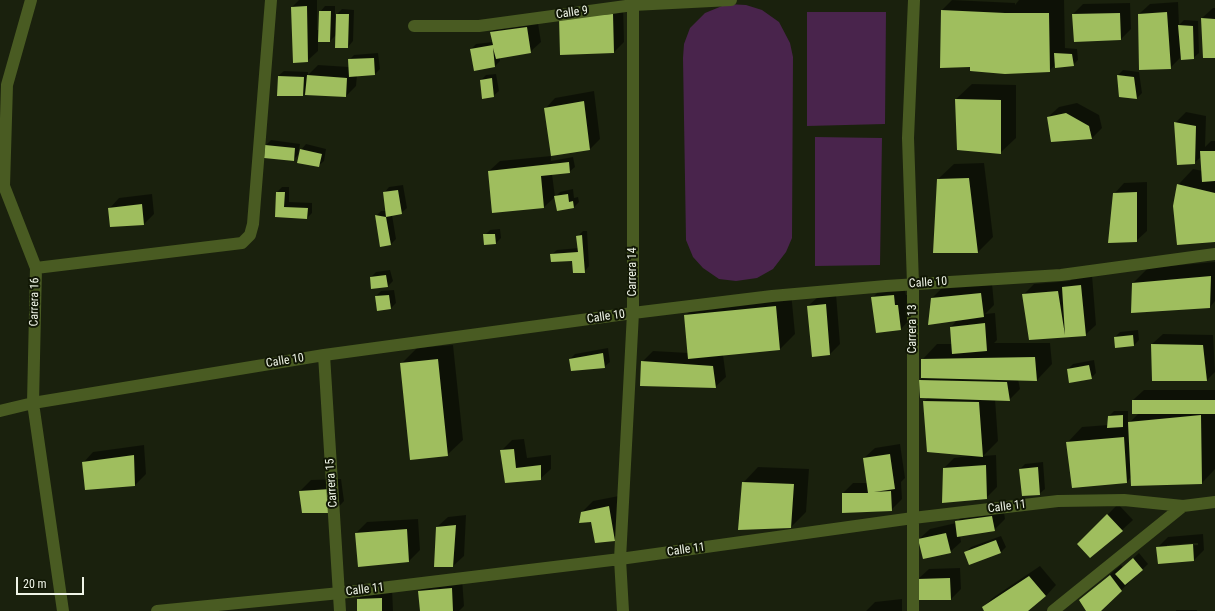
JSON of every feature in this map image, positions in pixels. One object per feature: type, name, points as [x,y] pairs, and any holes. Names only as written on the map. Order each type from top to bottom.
[{"type":"street","name":"Carrera 16","points":[[32,0],[7,85],[4,186],[36,268],[33,403],[63,611]]},
{"type":"street","points":[[36,268],[242,243],[250,235],[253,216],[271,0]]},
{"type":"street","name":"Calle 9","points":[[414,26],[479,26],[633,5],[731,0]]},
{"type":"street","name":"Carrera 13","points":[[913,611],[913,284],[908,138],[914,0]]},
{"type":"street","name":"Carrera 14","points":[[623,611],[620,559],[633,313],[633,5]]},
{"type":"street","name":"Calle 10","points":[[0,411],[33,403],[324,355],[633,313],[772,296],[913,284],[1061,275],[1215,254]]},
{"type":"street","name":"Carrera 15","points":[[324,355],[340,611]]},
{"type":"street","name":"Calle 11","points":[[157,611],[340,593],[620,559],[913,518],[1058,501],[1124,500],[1183,506],[1215,502]]},
{"type":"street","points":[[1053,611],[1183,506]]},
{"type":"shaded area","points":[[727,4],[746,5],[762,10],[779,22],[790,43],[793,57],[792,238],[786,252],[773,269],[757,278],[736,281],[719,279],[703,268],[693,257],[686,240],[684,44],[690,28],[705,13]]},
{"type":"shaded area","points":[[807,12],[886,12],[885,124],[807,126]]},
{"type":"shaded area","points":[[815,137],[882,138],[880,265],[815,266]]},
{"type":"building","points":[[307,6],[308,62],[293,63],[291,7]]},
{"type":"building","points":[[941,10],[1005,13],[1049,13],[1050,72],[1005,74],[970,71],[970,67],[940,68]]},
{"type":"building","points":[[319,11],[331,11],[330,42],[318,42]]},
{"type":"building","points":[[1167,12],[1171,69],[1139,70],[1138,14]]},
{"type":"building","points":[[1120,13],[1121,40],[1074,42],[1072,14]]},
{"type":"building","points":[[336,14],[349,14],[348,48],[335,48]]},
{"type":"building","points":[[613,14],[614,53],[560,55],[559,17]]},
{"type":"building","points":[[1201,18],[1215,19],[1215,58],[1203,58]]},
{"type":"building","points":[[1178,25],[1193,26],[1194,59],[1181,60]]},
{"type":"building","points":[[527,27],[531,53],[496,59],[493,48],[495,67],[474,71],[470,49],[493,45],[490,32]]},
{"type":"building","points":[[1054,53],[1072,54],[1074,66],[1055,68]]},
{"type":"building","points":[[374,58],[375,75],[349,77],[348,59]]},
{"type":"building","points":[[307,75],[347,78],[346,97],[305,95]]},
{"type":"building","points":[[1117,75],[1134,77],[1137,99],[1119,97]]},
{"type":"building","points":[[278,76],[304,77],[303,96],[277,96]]},
{"type":"building","points":[[492,78],[494,97],[482,99],[480,80]]},
{"type":"building","points":[[955,99],[1001,100],[1001,154],[957,150]]},
{"type":"building","points":[[584,101],[590,150],[551,156],[544,108]]},
{"type":"building","points":[[1066,113],[1089,126],[1092,139],[1051,142],[1047,117]]},
{"type":"building","points":[[1174,122],[1196,126],[1195,164],[1177,165]]},
{"type":"building","points":[[265,145],[295,148],[294,161],[264,158]]},
{"type":"building","points":[[300,149],[322,154],[319,167],[297,163]]},
{"type":"building","points":[[1200,151],[1215,151],[1215,181],[1202,182]]},
{"type":"building","points":[[569,162],[570,173],[541,176],[544,208],[492,213],[488,171]]},
{"type":"building","points":[[969,178],[978,253],[933,253],[937,179]]},
{"type":"building","points":[[1177,184],[1215,193],[1215,242],[1177,245],[1173,206]]},
{"type":"building","points":[[398,190],[402,214],[386,217],[383,192]]},
{"type":"building","points":[[276,192],[285,192],[284,207],[308,208],[307,219],[275,217]]},
{"type":"building","points":[[1137,192],[1137,242],[1108,243],[1113,193]]},
{"type":"building","points":[[568,194],[569,202],[573,201],[574,208],[557,211],[554,196]]},
{"type":"building","points":[[142,204],[144,225],[110,227],[108,208]]},
{"type":"building","points":[[375,215],[386,217],[391,245],[380,247]]},
{"type":"building","points":[[483,234],[495,234],[496,244],[484,245]]},
{"type":"building","points":[[582,235],[585,273],[573,273],[572,261],[551,262],[550,254],[578,252],[576,236]]},
{"type":"building","points":[[386,275],[388,287],[371,289],[370,277]]},
{"type":"building","points":[[1211,276],[1210,308],[1131,313],[1132,283]]},
{"type":"building","points":[[1081,285],[1086,336],[1029,340],[1022,294],[1058,291],[1065,335],[1062,287]]},
{"type":"building","points":[[981,293],[984,317],[928,325],[931,298]]},
{"type":"building","points":[[389,295],[391,309],[377,311],[375,296]]},
{"type":"building","points":[[894,295],[895,305],[898,305],[901,330],[876,333],[871,297]]},
{"type":"building","points":[[826,304],[830,355],[812,357],[807,306]]},
{"type":"building","points":[[776,306],[780,350],[688,359],[684,315]]},
{"type":"building","points":[[985,323],[987,351],[952,354],[950,327]]},
{"type":"building","points":[[1133,335],[1134,346],[1115,348],[1114,337]]},
{"type":"building","points":[[1151,344],[1203,345],[1207,381],[1152,381]]},
{"type":"building","points":[[603,353],[605,368],[571,371],[569,359]]},
{"type":"building","points":[[1035,357],[1037,381],[921,378],[921,359]]},
{"type":"building","points":[[438,359],[448,456],[410,460],[400,363]]},
{"type":"building","points":[[641,361],[713,366],[716,388],[640,386]]},
{"type":"building","points":[[1089,365],[1092,379],[1069,383],[1067,369]]},
{"type":"building","points":[[919,380],[1007,382],[1010,401],[920,398]]},
{"type":"building","points":[[1132,400],[1215,400],[1215,414],[1132,414]]},
{"type":"building","points":[[923,401],[979,402],[983,457],[927,452]]},
{"type":"building","points":[[1123,415],[1123,427],[1107,428],[1108,416]]},
{"type":"building","points":[[1201,415],[1202,484],[1131,486],[1128,422]]},
{"type":"building","points":[[1124,437],[1127,483],[1072,488],[1066,442]]},
{"type":"building","points":[[514,449],[516,468],[541,465],[541,480],[505,483],[500,450]]},
{"type":"building","points":[[890,454],[895,489],[874,492],[891,491],[892,511],[842,513],[842,493],[868,493],[863,458]]},
{"type":"building","points":[[134,455],[135,486],[85,490],[82,462]]},
{"type":"building","points":[[986,465],[987,499],[942,503],[943,468]]},
{"type":"building","points":[[1038,467],[1040,495],[1022,496],[1019,469]]},
{"type":"building","points":[[742,482],[794,484],[791,528],[738,530]]},
{"type":"building","points":[[331,489],[334,513],[302,513],[299,491]]},
{"type":"building","points":[[609,506],[615,541],[595,543],[591,522],[579,523],[581,512]]},
{"type":"building","points":[[1107,514],[1123,531],[1090,558],[1077,544]]},
{"type":"building","points":[[992,516],[995,531],[957,537],[955,521]]},
{"type":"building","points":[[456,525],[453,567],[434,567],[436,527]]},
{"type":"building","points":[[407,529],[409,562],[358,567],[355,533]]},
{"type":"building","points":[[946,533],[951,553],[923,559],[918,539]]},
{"type":"building","points":[[996,540],[1001,553],[969,565],[964,552]]},
{"type":"building","points":[[1193,544],[1194,561],[1158,564],[1156,547]]},
{"type":"building","points":[[1133,558],[1143,570],[1125,585],[1115,574]]},
{"type":"building","points":[[1110,575],[1122,591],[1101,611],[1086,611],[1079,600]]},
{"type":"building","points":[[1029,576],[1046,596],[1028,611],[984,611],[982,607]]},
{"type":"building","points":[[950,578],[951,600],[917,600],[917,579]]},
{"type":"building","points":[[452,588],[453,611],[420,611],[418,591]]},
{"type":"building","points":[[382,598],[382,611],[357,611],[357,599]]}]
